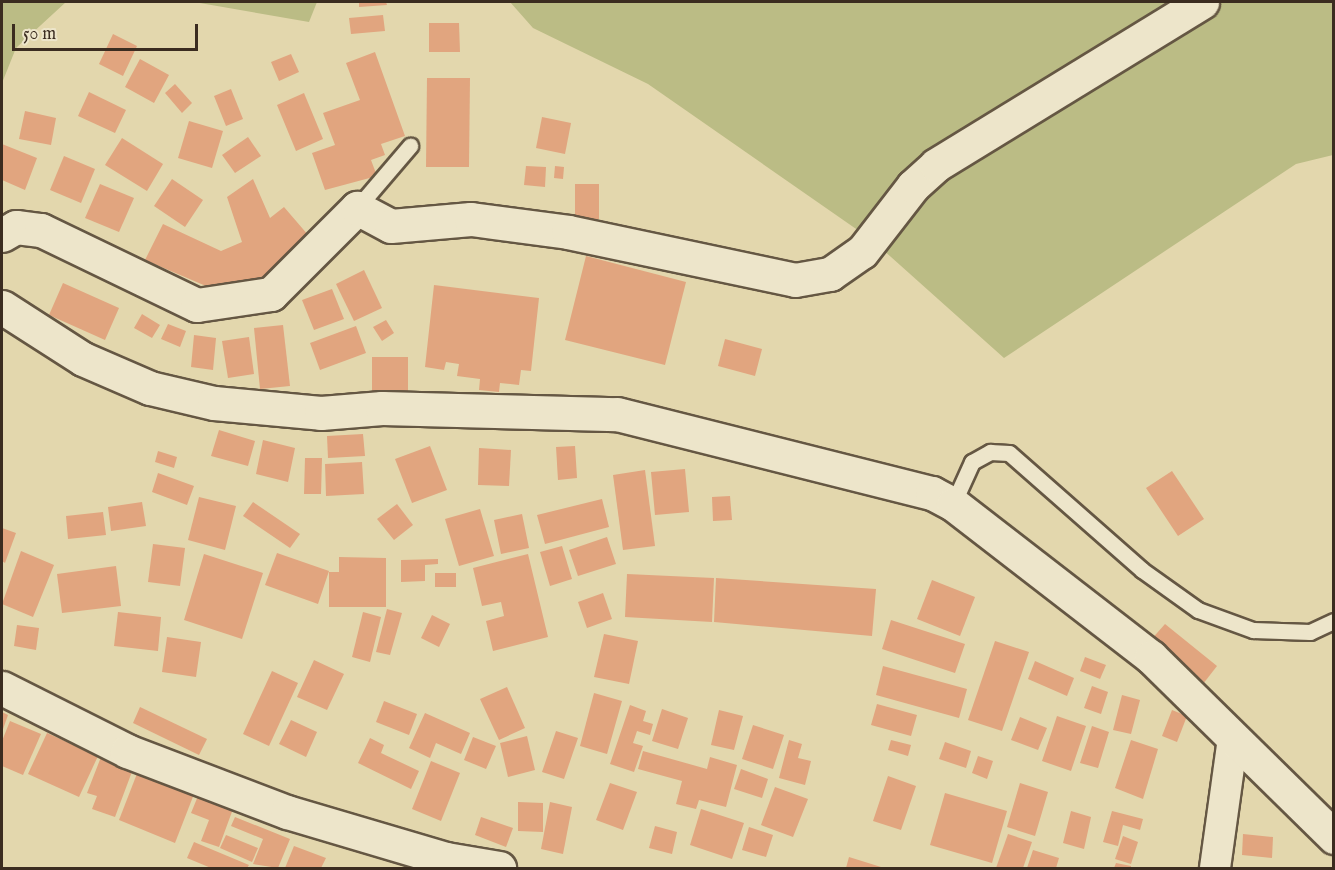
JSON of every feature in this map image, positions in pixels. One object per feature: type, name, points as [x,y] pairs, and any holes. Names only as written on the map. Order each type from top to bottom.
[{"type":"main road","points":[[2,235],[16,227],[41,230],[197,305],[237,303],[271,294],[357,208],[391,226],[471,219],[568,232],[795,280],[830,274],[862,252],[913,186],[936,165],[1202,2]]},
{"type":"main road","points":[[2,307],[83,359],[150,387],[214,403],[321,413],[382,408],[617,414],[869,473],[953,504],[1151,657],[1334,837]]},
{"type":"main road","points":[[2,688],[127,751],[287,812],[435,856],[499,868]]},
{"type":"street","points":[[1215,868],[1233,738]]},
{"type":"lane","points":[[357,208],[410,146]]},
{"type":"lane","points":[[953,504],[972,462],[990,452],[1009,453],[1142,570],[1198,610],[1253,630],[1310,632],[1334,621]]},
{"type":"green space","points":[[2,2],[66,2],[16,48],[2,83]]},
{"type":"green space","points":[[194,2],[317,2],[309,22]]},
{"type":"green space","points":[[510,2],[1333,2],[1333,155],[1296,164],[1004,358],[872,240],[648,84],[533,28]]},
{"type":"building","points":[[359,2],[386,2],[387,5],[359,7]]},
{"type":"building","points":[[383,15],[385,31],[351,34],[349,18]]},
{"type":"building","points":[[429,23],[459,23],[460,52],[429,52]]},
{"type":"building","points":[[113,34],[137,46],[123,76],[99,64]]},
{"type":"building","points":[[375,52],[405,136],[381,144],[385,155],[371,160],[377,176],[325,190],[312,153],[335,145],[323,113],[360,100],[346,63]]},
{"type":"building","points":[[291,54],[299,72],[279,81],[271,62]]},
{"type":"building","points":[[140,59],[169,75],[154,103],[125,87]]},
{"type":"building","points":[[427,78],[470,78],[469,167],[426,167]]},
{"type":"building","points":[[175,84],[192,103],[182,113],[165,93]]},
{"type":"building","points":[[231,89],[243,119],[226,126],[214,96]]},
{"type":"building","points":[[89,92],[126,110],[115,133],[78,116]]},
{"type":"building","points":[[304,93],[323,139],[296,151],[277,105]]},
{"type":"building","points":[[25,111],[56,118],[51,145],[19,139]]},
{"type":"building","points":[[542,117],[571,123],[565,154],[536,148]]},
{"type":"building","points":[[189,121],[223,131],[212,168],[178,158]]},
{"type":"building","points":[[248,137],[261,156],[235,173],[222,155]]},
{"type":"building","points":[[122,138],[163,164],[147,191],[105,165]]},
{"type":"building","points":[[2,144],[37,158],[25,190],[2,180]]},
{"type":"building","points":[[64,156],[95,169],[81,203],[50,190]]},
{"type":"building","points":[[526,166],[546,167],[545,187],[524,185]]},
{"type":"building","points":[[555,166],[564,167],[563,179],[554,178]]},
{"type":"building","points":[[172,179],[203,200],[185,227],[154,206]]},
{"type":"building","points":[[253,179],[270,218],[284,207],[315,243],[261,288],[227,295],[145,260],[163,224],[221,251],[242,242],[227,197]]},
{"type":"building","points":[[100,184],[134,198],[119,232],[85,218]]},
{"type":"building","points":[[575,184],[599,184],[599,219],[575,219]]},
{"type":"building","points":[[586,256],[686,282],[665,365],[565,340]]},
{"type":"building","points":[[364,270],[382,308],[354,321],[336,284]]},
{"type":"building","points":[[63,283],[119,308],[105,340],[49,315]]},
{"type":"building","points":[[434,285],[539,298],[531,371],[521,370],[519,385],[500,383],[499,392],[479,390],[480,379],[457,376],[459,364],[446,362],[444,370],[425,367]]},
{"type":"building","points":[[332,289],[344,319],[314,330],[302,300]]},
{"type":"building","points":[[142,314],[160,325],[152,338],[134,328]]},
{"type":"building","points":[[386,320],[394,333],[382,341],[373,327]]},
{"type":"building","points":[[168,324],[186,331],[180,347],[161,339]]},
{"type":"building","points":[[283,325],[290,386],[260,389],[254,328]]},
{"type":"building","points":[[356,326],[366,353],[320,370],[310,343]]},
{"type":"building","points":[[194,335],[216,338],[213,370],[191,367]]},
{"type":"building","points":[[249,337],[254,374],[228,378],[222,341]]},
{"type":"building","points":[[725,339],[762,349],[755,376],[718,366]]},
{"type":"building","points":[[372,357],[408,357],[408,392],[372,393]]},
{"type":"building","points":[[219,430],[255,441],[248,466],[211,456]]},
{"type":"building","points":[[363,434],[365,456],[328,458],[327,436]]},
{"type":"building","points":[[263,440],[295,448],[288,482],[256,474]]},
{"type":"building","points":[[430,446],[447,490],[412,503],[395,459]]},
{"type":"building","points":[[575,446],[577,478],[558,480],[556,447]]},
{"type":"building","points":[[479,448],[511,450],[509,486],[478,485]]},
{"type":"building","points":[[158,451],[177,457],[174,468],[155,462]]},
{"type":"building","points":[[305,458],[322,458],[321,494],[304,494]]},
{"type":"building","points":[[362,462],[364,494],[326,496],[325,464]]},
{"type":"building","points":[[685,469],[689,512],[655,515],[651,472]]},
{"type":"building","points":[[645,470],[655,546],[623,550],[613,475]]},
{"type":"building","points":[[1172,471],[1204,519],[1178,536],[1146,488]]},
{"type":"building","points":[[158,473],[194,486],[187,505],[152,492]]},
{"type":"building","points":[[730,496],[732,520],[713,521],[712,497]]},
{"type":"building","points":[[199,497],[236,506],[225,550],[188,540]]},
{"type":"building","points":[[602,499],[609,527],[545,544],[537,515]]},
{"type":"building","points":[[142,502],[146,526],[111,531],[108,507]]},
{"type":"building","points":[[253,502],[300,534],[290,548],[243,516]]},
{"type":"building","points":[[397,504],[413,525],[394,540],[377,519]]},
{"type":"building","points":[[480,509],[494,556],[459,566],[445,519]]},
{"type":"building","points":[[103,512],[106,535],[68,539],[66,516]]},
{"type":"building","points":[[522,514],[529,548],[501,554],[494,520]]},
{"type":"building","points":[[2,528],[16,533],[5,563],[2,561]]},
{"type":"building","points":[[607,537],[616,564],[578,576],[569,550]]},
{"type":"building","points":[[153,544],[185,548],[180,586],[148,582]]},
{"type":"building","points":[[562,546],[572,579],[550,586],[540,552]]},
{"type":"building","points":[[21,551],[54,565],[33,617],[2,604]]},
{"type":"building","points":[[277,553],[329,571],[318,604],[265,585]]},
{"type":"building","points":[[204,554],[263,573],[242,639],[184,620]]},
{"type":"building","points":[[528,554],[548,637],[493,651],[486,621],[504,616],[501,602],[482,606],[473,568]]},
{"type":"building","points":[[339,557],[386,558],[386,607],[329,607],[329,572],[339,572]]},
{"type":"building","points":[[438,559],[438,564],[425,565],[425,581],[401,582],[401,560]]},
{"type":"building","points":[[116,566],[121,606],[62,613],[57,574]]},
{"type":"building","points":[[435,573],[456,573],[456,587],[435,587]]},
{"type":"building","points":[[627,574],[714,578],[712,622],[625,617]]},
{"type":"building","points":[[716,578],[876,589],[872,636],[714,622]]},
{"type":"building","points":[[932,580],[975,597],[960,636],[917,619]]},
{"type":"building","points":[[603,593],[612,619],[587,628],[578,602]]},
{"type":"building","points":[[387,609],[402,613],[390,655],[376,652]]},
{"type":"building","points":[[118,612],[161,617],[158,651],[114,646]]},
{"type":"building","points":[[363,612],[381,617],[370,662],[352,657]]},
{"type":"building","points":[[432,615],[450,624],[439,647],[421,638]]},
{"type":"building","points":[[891,620],[965,644],[955,673],[882,649]]},
{"type":"building","points":[[1165,624],[1217,666],[1203,684],[1150,641]]},
{"type":"building","points":[[17,625],[39,628],[36,650],[14,646]]},
{"type":"building","points":[[604,634],[638,641],[629,684],[594,677]]},
{"type":"building","points":[[167,637],[201,642],[196,677],[162,672]]},
{"type":"building","points":[[995,641],[1029,652],[1002,731],[968,720]]},
{"type":"building","points":[[1085,657],[1106,665],[1100,679],[1080,671]]},
{"type":"building","points":[[314,660],[344,674],[327,710],[297,697]]},
{"type":"building","points":[[1035,661],[1074,678],[1067,696],[1028,679]]},
{"type":"building","points":[[883,666],[967,689],[959,718],[876,695]]},
{"type":"building","points":[[272,671],[298,683],[269,746],[243,734]]},
{"type":"building","points":[[1092,686],[1108,692],[1101,714],[1084,708]]},
{"type":"building","points":[[507,687],[525,728],[499,740],[480,699]]},
{"type":"building","points":[[594,693],[622,701],[607,754],[580,746]]},
{"type":"building","points":[[1122,695],[1140,700],[1131,734],[1113,730]]},
{"type":"building","points":[[384,701],[417,714],[409,735],[376,722]]},
{"type":"building","points":[[877,704],[917,715],[911,736],[871,725]]},
{"type":"building","points":[[630,705],[646,711],[643,721],[653,724],[650,735],[637,731],[633,743],[643,746],[634,772],[610,764]]},
{"type":"building","points":[[140,707],[207,739],[199,755],[133,723]]},
{"type":"building","points":[[662,709],[688,718],[678,749],[652,741]]},
{"type":"building","points":[[719,710],[743,716],[734,750],[711,745]]},
{"type":"building","points":[[1172,710],[1187,716],[1177,742],[1162,736]]},
{"type":"building","points":[[2,712],[8,715],[2,732]]},
{"type":"building","points":[[425,713],[470,733],[461,754],[436,743],[430,758],[409,748]]},
{"type":"building","points":[[1057,716],[1086,726],[1071,771],[1042,761]]},
{"type":"building","points":[[1020,717],[1047,728],[1038,750],[1011,740]]},
{"type":"building","points":[[291,720],[317,732],[306,757],[279,744]]},
{"type":"building","points":[[10,721],[41,734],[23,775],[2,766],[2,741]]},
{"type":"building","points":[[753,725],[784,735],[773,769],[742,759]]},
{"type":"building","points":[[1092,726],[1109,732],[1098,768],[1080,763]]},
{"type":"building","points":[[556,731],[578,738],[564,779],[542,772]]},
{"type":"building","points":[[47,733],[98,756],[79,797],[28,774]]},
{"type":"building","points":[[527,736],[535,770],[508,777],[500,743]]},
{"type":"building","points":[[473,737],[496,746],[486,769],[464,760]]},
{"type":"building","points":[[370,738],[384,745],[381,753],[419,771],[411,789],[358,763]]},
{"type":"building","points":[[789,740],[802,744],[798,758],[811,761],[805,785],[779,778]]},
{"type":"building","points":[[891,740],[911,745],[908,756],[888,750]]},
{"type":"building","points":[[1131,740],[1158,749],[1143,799],[1115,788]]},
{"type":"building","points":[[945,742],[971,751],[966,768],[939,759]]},
{"type":"building","points":[[643,751],[707,769],[710,757],[737,765],[726,807],[699,800],[696,809],[676,804],[682,781],[638,769]]},
{"type":"building","points":[[978,756],[993,761],[987,779],[972,773]]},
{"type":"building","points":[[101,757],[133,769],[115,817],[92,809],[97,796],[87,793]]},
{"type":"building","points":[[431,761],[460,773],[441,821],[412,809]]},
{"type":"building","points":[[741,769],[768,779],[762,798],[734,789]]},
{"type":"building","points":[[138,771],[194,794],[175,843],[119,820]]},
{"type":"building","points":[[888,776],[916,786],[901,830],[873,821]]},
{"type":"building","points":[[610,783],[637,792],[623,830],[596,820]]},
{"type":"building","points":[[1020,783],[1048,792],[1035,836],[1007,827]]},
{"type":"building","points":[[775,787],[808,799],[793,837],[761,825]]},
{"type":"building","points":[[945,793],[1007,811],[992,863],[930,845]]},
{"type":"building","points":[[198,796],[233,809],[219,847],[201,841],[209,820],[191,813]]},
{"type":"building","points":[[518,802],[543,803],[543,832],[518,831]]},
{"type":"building","points":[[550,802],[572,807],[563,854],[541,849]]},
{"type":"building","points":[[701,809],[744,823],[732,859],[690,845]]},
{"type":"building","points":[[1071,811],[1091,817],[1084,849],[1063,843]]},
{"type":"building","points":[[1112,811],[1143,819],[1140,830],[1123,825],[1118,846],[1103,842]]},
{"type":"building","points":[[235,817],[290,839],[278,868],[253,864],[263,839],[231,826]]},
{"type":"building","points":[[481,817],[513,828],[506,847],[475,835]]},
{"type":"building","points":[[655,826],[677,832],[672,854],[649,848]]},
{"type":"building","points":[[749,827],[773,835],[766,857],[742,850]]},
{"type":"building","points":[[1008,834],[1032,842],[1023,868],[996,868]]},
{"type":"building","points":[[1243,834],[1273,837],[1272,858],[1242,855]]},
{"type":"building","points":[[226,835],[258,848],[252,862],[220,848]]},
{"type":"building","points":[[1123,836],[1138,842],[1131,864],[1115,859]]},
{"type":"building","points":[[194,842],[249,865],[247,868],[211,868],[187,858]]},
{"type":"building","points":[[294,846],[326,858],[321,868],[285,868]]},
{"type":"building","points":[[1033,850],[1059,858],[1056,868],[1027,868]]},
{"type":"building","points":[[849,857],[881,867],[846,868]]},
{"type":"building","points":[[1116,863],[1131,866],[1131,868],[1114,868]]}]
